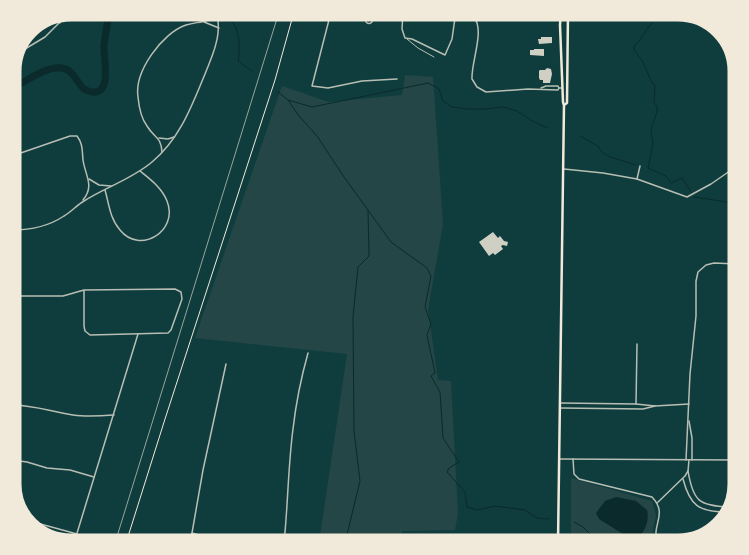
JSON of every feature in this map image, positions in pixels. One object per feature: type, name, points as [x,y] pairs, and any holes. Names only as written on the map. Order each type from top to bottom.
[{"type":"main road","points":[[558,536],[564,169],[564,105],[562,102],[561,88],[560,19]]},
{"type":"main road","points":[[564,105],[567,102],[568,19]]},
{"type":"street","points":[[162,152],[159,138],[147,127],[140,112],[137,85],[140,74],[154,51],[172,33],[186,25],[204,22],[210,19]]},
{"type":"street","points":[[19,230],[26,230],[53,222],[64,216],[82,202],[140,171],[154,161],[175,137],[189,112],[214,50],[218,28],[217,19]]},
{"type":"street","points":[[330,19],[312,86],[325,89],[367,80],[397,79]]},
{"type":"street","points":[[403,19],[403,32],[407,39],[412,39],[445,55],[452,39],[455,19]]},
{"type":"street","points":[[476,19],[478,23],[476,54],[472,73],[474,85],[483,91],[490,92],[541,88],[546,86],[558,86],[561,88]]},
{"type":"street","points":[[23,50],[45,37],[63,20]]},
{"type":"street","points":[[204,22],[218,28]]},
{"type":"street","points":[[541,88],[546,90],[558,90],[561,88]]},
{"type":"street","points":[[19,154],[70,136],[76,136],[81,141],[83,146],[83,160],[89,179],[88,192],[82,202]]},
{"type":"street","points":[[159,138],[168,139],[175,137]]},
{"type":"street","points":[[637,179],[640,166]]},
{"type":"street","points":[[564,169],[603,173],[637,179],[688,197],[730,171]]},
{"type":"street","points":[[105,190],[112,216],[120,230],[125,235],[140,240],[147,240],[158,235],[168,222],[169,207],[167,200],[160,189],[140,171]]},
{"type":"street","points":[[89,179],[104,186],[113,186]]},
{"type":"street","points":[[686,460],[696,316],[696,281],[698,272],[706,265],[714,263],[730,264]]},
{"type":"street","points":[[19,296],[63,296],[84,290],[177,289],[181,292],[182,299],[172,330],[168,333],[96,335],[88,333],[84,326],[84,290]]},
{"type":"street","points":[[37,523],[77,534],[138,334]]},
{"type":"street","points":[[636,404],[637,344]]},
{"type":"street","points":[[285,536],[288,513],[293,429],[300,382],[308,353]]},
{"type":"street","points":[[191,536],[203,470],[226,364]]},
{"type":"street","points":[[560,403],[641,404],[655,406]]},
{"type":"street","points":[[632,404],[632,409]]},
{"type":"street","points":[[641,404],[641,409]]},
{"type":"street","points":[[560,408],[641,409],[655,406],[689,404]]},
{"type":"street","points":[[19,405],[36,406],[59,413],[80,416],[114,415]]},
{"type":"street","points":[[689,419],[692,438],[688,471],[690,485],[694,494],[700,501],[707,505],[724,507]]},
{"type":"street","points":[[560,459],[730,460]]},
{"type":"street","points":[[573,459],[574,474],[579,479],[652,497],[658,503],[660,508],[656,536]]},
{"type":"street","points":[[19,461],[47,468],[70,470],[94,477]]},
{"type":"street","points":[[658,503],[683,479],[688,471]]},
{"type":"street","points":[[683,479],[689,497],[698,506],[714,512],[722,512]]},
{"type":"street","points":[[192,533],[202,536]]},
{"type":"lane","points":[[407,39],[418,48],[434,57]]},
{"type":"path","points":[[128,536],[275,80],[292,19]]},
{"type":"shaded area","points":[[405,75],[433,77],[443,224],[428,310],[438,380],[451,381],[458,514],[455,530],[402,531],[402,536],[320,536],[347,354],[195,338],[282,86],[329,102],[402,95]]},
{"type":"shaded area","points":[[571,478],[652,501],[656,515],[652,536],[571,536]]},
{"type":"shaded area","points":[[616,497],[636,501],[647,510],[647,523],[642,533],[639,536],[626,536],[599,519],[596,513],[605,501]]},
{"type":"building","points":[[541,37],[552,37],[552,43],[539,44],[538,39],[541,39]]},
{"type":"building","points":[[544,49],[544,56],[530,55],[530,50]]},
{"type":"building","points":[[547,68],[551,69],[552,74],[550,83],[543,83],[543,80],[540,80],[539,78],[539,71]]},
{"type":"building","points":[[493,232],[498,238],[500,236],[504,241],[508,242],[507,246],[501,246],[503,249],[495,255],[493,253],[489,256],[479,242]]},
{"type":"waterway","points":[[19,85],[50,69],[62,68],[69,71],[84,89],[90,92],[100,90],[103,86],[106,73],[104,45],[108,19]]},
{"type":"waterway","points":[[230,19],[235,26],[239,39],[238,61],[252,71]]},
{"type":"waterway","points":[[652,23],[634,46],[634,50],[643,62],[652,83],[655,86],[654,103],[657,106],[657,112],[651,129],[653,144],[648,168],[666,176],[671,183],[682,178],[691,192]]},
{"type":"waterway","points":[[278,92],[288,100],[312,107],[428,83],[439,89],[443,101],[452,107],[468,109],[503,107],[517,111],[534,122],[548,128]]},
{"type":"waterway","points":[[288,100],[299,116],[317,136],[344,177],[391,242],[427,268],[431,276],[425,307],[431,324],[427,335],[435,373],[431,376],[440,392],[443,438],[459,462],[449,468],[447,472],[465,492],[467,507],[477,510],[495,506],[525,510],[537,518],[549,519]]},
{"type":"waterway","points":[[580,136],[598,146],[602,152],[610,157],[636,165]]},
{"type":"waterway","points":[[694,197],[730,202]]},
{"type":"waterway","points":[[347,536],[360,481],[354,431],[353,317],[358,267],[369,256],[368,210]]},
{"type":"waterway","points":[[574,522],[583,527],[592,536]]},
{"type":"railway","points":[[117,536],[277,19]]}]
